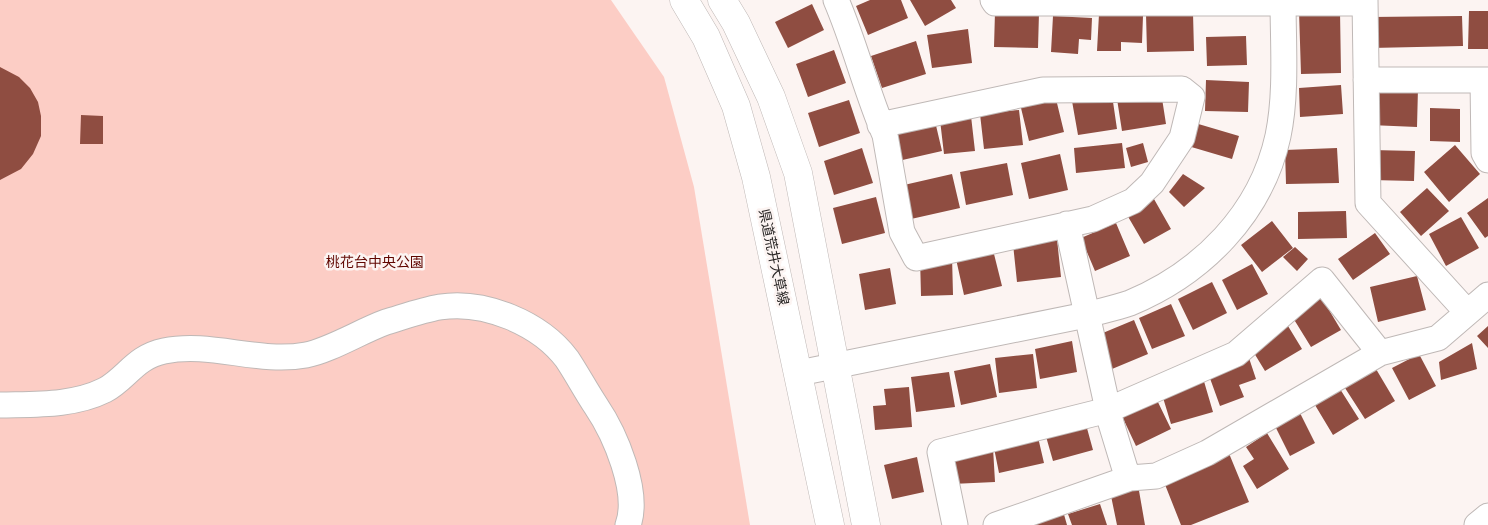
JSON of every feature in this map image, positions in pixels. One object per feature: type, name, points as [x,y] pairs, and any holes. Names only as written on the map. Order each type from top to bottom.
[{"type":"main road","name":"県道荒井大草線","points":[[684,0],[706,37],[736,106],[756,177],[830,525]]},
{"type":"main road","points":[[722,0],[736,23],[771,98],[798,173],[866,525]]},
{"type":"street","points":[[836,0],[851,34],[880,125],[885,135],[902,232],[916,258],[1093,219],[1133,201],[1152,183],[1182,138],[1192,97],[1182,89],[1044,90],[880,125]]},
{"type":"street","points":[[993,0],[995,3],[1364,1],[1368,203],[1468,312]]},
{"type":"street","points":[[799,373],[1086,315],[1129,303],[1194,266],[1215,248],[1244,215],[1265,177],[1278,135],[1282,104],[1283,1]]},
{"type":"street","points":[[1366,80],[1486,80],[1484,153],[1488,160]]},
{"type":"street","points":[[1067,224],[1108,410],[1125,469],[1130,478]]},
{"type":"street","points":[[955,525],[940,452],[1108,410],[1236,354],[1322,280],[1380,353]]},
{"type":"street","points":[[996,525],[1130,478],[1156,476],[1207,453],[1380,353],[1438,338],[1488,295]]},
{"type":"street","points":[[0,405],[77,400],[107,389],[137,362],[162,351],[186,348],[274,358],[307,355],[386,322],[441,307],[472,307],[496,311],[533,329],[566,358],[601,414],[621,450],[628,480],[631,516],[628,525]]},
{"type":"street","points":[[1477,525],[1488,516]]},
{"type":"green space","name":"桃花台中央公園","points":[[0,0],[611,0],[664,77],[694,187],[750,525],[0,525]]},
{"type":"building","points":[[870,0],[901,0],[908,18],[868,35],[856,6]]},
{"type":"building","points":[[910,0],[951,0],[956,8],[925,26]]},
{"type":"building","points":[[812,4],[824,30],[788,48],[775,22]]},
{"type":"building","points":[[1299,11],[1340,11],[1341,73],[1301,74]]},
{"type":"building","points":[[1469,11],[1488,11],[1488,49],[1468,49]]},
{"type":"building","points":[[995,12],[1039,13],[1038,48],[994,47]]},
{"type":"building","points":[[1193,13],[1194,51],[1147,52],[1146,14]]},
{"type":"building","points":[[1099,14],[1143,16],[1142,43],[1121,42],[1121,51],[1097,51]]},
{"type":"building","points":[[1053,16],[1092,18],[1091,40],[1079,39],[1078,54],[1051,52]]},
{"type":"building","points":[[1462,16],[1463,46],[1371,48],[1371,17]]},
{"type":"building","points":[[968,29],[972,63],[932,68],[927,35]]},
{"type":"building","points":[[1246,36],[1247,65],[1207,66],[1206,37]]},
{"type":"building","points":[[916,41],[926,74],[882,88],[871,56]]},
{"type":"building","points":[[834,50],[846,83],[808,97],[796,64]]},
{"type":"building","points":[[0,67],[19,77],[30,88],[38,102],[41,116],[41,136],[33,154],[21,169],[0,180]]},
{"type":"building","points":[[1206,80],[1249,82],[1248,112],[1205,111]]},
{"type":"building","points":[[1341,85],[1343,114],[1300,117],[1299,88]]},
{"type":"building","points":[[1371,86],[1418,88],[1417,127],[1370,125]]},
{"type":"building","points":[[1161,92],[1166,124],[1122,131],[1117,99]]},
{"type":"building","points":[[1112,95],[1117,129],[1078,135],[1072,101]]},
{"type":"building","points":[[1056,99],[1064,132],[1029,141],[1021,108]]},
{"type":"building","points":[[849,100],[860,133],[819,147],[808,113]]},
{"type":"building","points":[[1430,108],[1460,109],[1460,142],[1430,141]]},
{"type":"building","points":[[1019,110],[1023,145],[984,149],[980,114]]},
{"type":"building","points":[[81,115],[103,116],[103,144],[80,144]]},
{"type":"building","points":[[971,116],[975,151],[944,154],[940,120]]},
{"type":"building","points":[[934,117],[942,151],[898,161],[890,127]]},
{"type":"building","points":[[1195,123],[1239,136],[1232,159],[1188,146]]},
{"type":"building","points":[[1122,143],[1125,168],[1076,173],[1074,148]]},
{"type":"building","points":[[1143,143],[1148,162],[1131,167],[1126,148]]},
{"type":"building","points":[[1455,145],[1480,174],[1449,202],[1424,172]]},
{"type":"building","points":[[862,148],[873,183],[834,195],[824,161]]},
{"type":"building","points":[[1337,148],[1339,183],[1286,184],[1285,150]]},
{"type":"building","points":[[1372,150],[1415,151],[1414,181],[1371,180]]},
{"type":"building","points":[[1060,154],[1068,190],[1029,199],[1021,163]]},
{"type":"building","points":[[1007,163],[1013,195],[966,205],[960,172]]},
{"type":"building","points":[[952,174],[960,208],[911,219],[904,185]]},
{"type":"building","points":[[1183,174],[1205,188],[1184,207],[1169,192]]},
{"type":"building","points":[[1427,188],[1449,211],[1421,236],[1400,212]]},
{"type":"building","points":[[1150,192],[1171,229],[1144,244],[1123,208]]},
{"type":"building","points":[[876,197],[885,233],[842,244],[833,208]]},
{"type":"building","points":[[1488,198],[1488,236],[1485,238],[1467,213]]},
{"type":"building","points":[[1346,211],[1347,238],[1298,239],[1298,212]]},
{"type":"building","points":[[1461,217],[1479,248],[1446,266],[1429,234]]},
{"type":"building","points":[[1272,221],[1293,248],[1262,272],[1241,245]]},
{"type":"building","points":[[1116,223],[1130,256],[1095,271],[1081,238]]},
{"type":"building","points":[[1375,233],[1390,254],[1353,280],[1338,259]]},
{"type":"building","points":[[1057,239],[1061,277],[1017,282],[1013,244]]},
{"type":"building","points":[[1295,247],[1308,259],[1297,271],[1283,257]]},
{"type":"building","points":[[993,250],[1002,286],[964,295],[956,259]]},
{"type":"building","points":[[952,256],[953,295],[921,296],[920,257]]},
{"type":"building","points":[[1252,264],[1268,294],[1237,310],[1222,280]]},
{"type":"building","points":[[890,268],[896,304],[865,310],[859,274]]},
{"type":"building","points":[[1417,276],[1426,310],[1378,322],[1370,287]]},
{"type":"building","points":[[1212,282],[1227,313],[1193,330],[1178,299]]},
{"type":"building","points":[[1320,295],[1341,330],[1311,347],[1290,313]]},
{"type":"building","points":[[1171,304],[1185,336],[1152,349],[1139,318]]},
{"type":"building","points":[[1134,320],[1148,354],[1112,369],[1098,335]]},
{"type":"building","points":[[1288,326],[1302,349],[1265,371],[1251,348]]},
{"type":"building","points":[[1488,326],[1488,348],[1477,336]]},
{"type":"building","points":[[1072,341],[1077,372],[1040,379],[1035,349]]},
{"type":"building","points":[[1472,343],[1477,369],[1441,380],[1439,362]]},
{"type":"building","points":[[1033,354],[1037,388],[999,393],[995,358]]},
{"type":"building","points":[[1419,354],[1436,386],[1409,400],[1392,368]]},
{"type":"building","points":[[1248,355],[1256,379],[1239,385],[1244,397],[1220,406],[1207,370]]},
{"type":"building","points":[[990,364],[997,397],[961,405],[954,371]]},
{"type":"building","points":[[1376,369],[1395,401],[1365,419],[1345,388]]},
{"type":"building","points":[[949,372],[955,407],[916,412],[911,377]]},
{"type":"building","points":[[1203,378],[1213,412],[1171,424],[1161,391]]},
{"type":"building","points":[[909,387],[912,427],[875,430],[873,406],[886,405],[884,389]]},
{"type":"building","points":[[1340,389],[1359,419],[1333,435],[1315,405]]},
{"type":"building","points":[[1155,396],[1171,429],[1136,446],[1120,412]]},
{"type":"building","points":[[1300,413],[1315,443],[1290,456],[1275,426]]},
{"type":"building","points":[[1085,421],[1093,450],[1053,461],[1045,433]]},
{"type":"building","points":[[1037,433],[1044,463],[999,473],[993,443]]},
{"type":"building","points":[[1267,433],[1289,469],[1257,489],[1243,466],[1254,459],[1246,447]]},
{"type":"building","points":[[993,448],[995,482],[952,484],[951,451]]},
{"type":"building","points":[[1228,451],[1249,502],[1191,525],[1181,525],[1162,477]]},
{"type":"building","points":[[917,457],[924,492],[892,499],[884,465]]},
{"type":"building","points":[[1138,485],[1145,525],[1117,525],[1110,491]]},
{"type":"building","points":[[1100,504],[1107,525],[1072,525],[1068,514]]},
{"type":"building","points":[[1063,511],[1067,525],[1029,525]]}]
